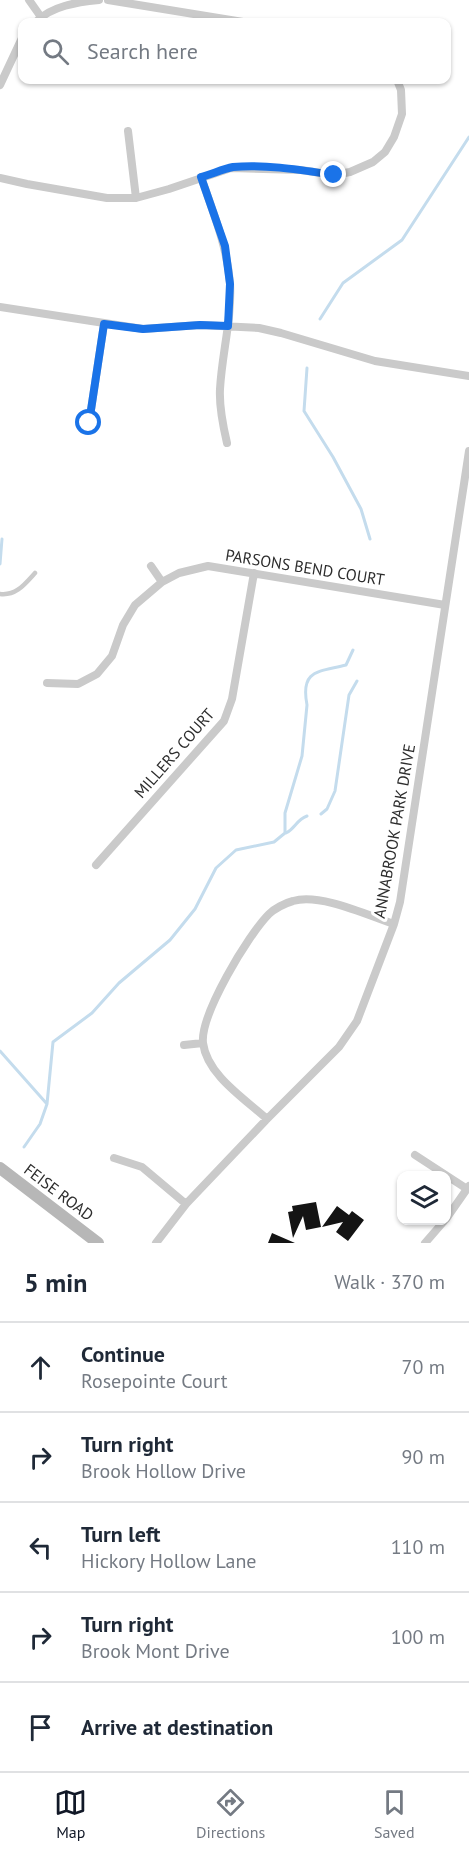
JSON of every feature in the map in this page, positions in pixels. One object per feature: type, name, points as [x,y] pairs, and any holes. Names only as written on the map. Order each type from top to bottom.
[{"type":"main road","name":"FEISE ROAD","points":[[0,1168],[99,1243]]},
{"type":"street","points":[[29,0],[38,18]]},
{"type":"street","points":[[43,18],[76,2],[99,0]]},
{"type":"street","points":[[108,0],[218,18]]},
{"type":"street","points":[[0,85],[18,47]]},
{"type":"street","points":[[0,178],[107,198],[136,198],[231,168],[301,170],[334,175],[350,172],[373,162],[385,153],[394,137],[402,114],[399,84]]},
{"type":"street","points":[[128,131],[136,198]]},
{"type":"street","points":[[201,177],[225,246],[230,284],[228,326],[220,390],[222,419],[227,443]]},
{"type":"street","points":[[0,307],[143,329],[200,325],[259,328],[375,361],[469,376]]},
{"type":"street","points":[[89,423],[104,324]]},
{"type":"street","name":"ANNABROOK PARK DRIVE","points":[[156,1243],[186,1204],[339,1047],[357,1021],[394,924],[400,902],[469,451]]},
{"type":"street","points":[[152,566],[162,582]]},
{"type":"street","name":"PARSONS BEND COURT","points":[[47,683],[78,684],[97,674],[112,656],[123,625],[135,605],[162,582],[179,573],[208,567],[445,605]]},
{"type":"street","name":"MILLERS COURT","points":[[96,865],[224,721],[232,699],[254,573]]},
{"type":"street","points":[[267,1119],[221,1078],[208,1057],[203,1043],[204,1030],[213,1002],[257,928],[271,912],[292,901],[307,899],[322,900],[394,924]]},
{"type":"street","points":[[184,1045],[203,1043]]},
{"type":"street","points":[[415,1155],[468,1187],[451,1212]]},
{"type":"street","points":[[114,1158],[142,1167],[186,1204]]},
{"type":"street","points":[[425,1243],[441,1225]]},
{"type":"lane","points":[[0,594],[5,595],[18,591],[35,573]]},
{"type":"building","points":[[316,1202],[321,1227],[306,1230],[303,1216],[293,1238],[288,1212],[293,1211],[292,1206]]},
{"type":"building","points":[[337,1206],[349,1215],[352,1211],[364,1220],[348,1241],[336,1232],[343,1222],[322,1227]]},
{"type":"building","points":[[272,1233],[295,1243],[268,1243]]},
{"type":"waterway","points":[[320,319],[343,283],[402,240],[469,137]]},
{"type":"waterway","points":[[307,368],[304,411],[333,457],[361,509],[370,539]]},
{"type":"waterway","points":[[0,564],[2,539]]},
{"type":"waterway","points":[[24,1147],[40,1124],[47,1104],[53,1042],[92,1013],[119,983],[170,940],[195,909],[216,868],[236,850],[274,842],[285,833],[285,813],[302,756],[307,705],[306,685],[314,674],[346,665],[353,650]]},
{"type":"waterway","points":[[321,814],[327,809],[335,791],[349,695],[357,681]]},
{"type":"waterway","points":[[286,833],[307,816]]},
{"type":"waterway","points":[[0,1051],[47,1104]]},
{"type":"route","points":[[89,423],[104,324],[143,329],[200,325],[228,326],[230,284],[225,246],[201,177],[231,168],[246,167],[301,170],[334,175]]}]
